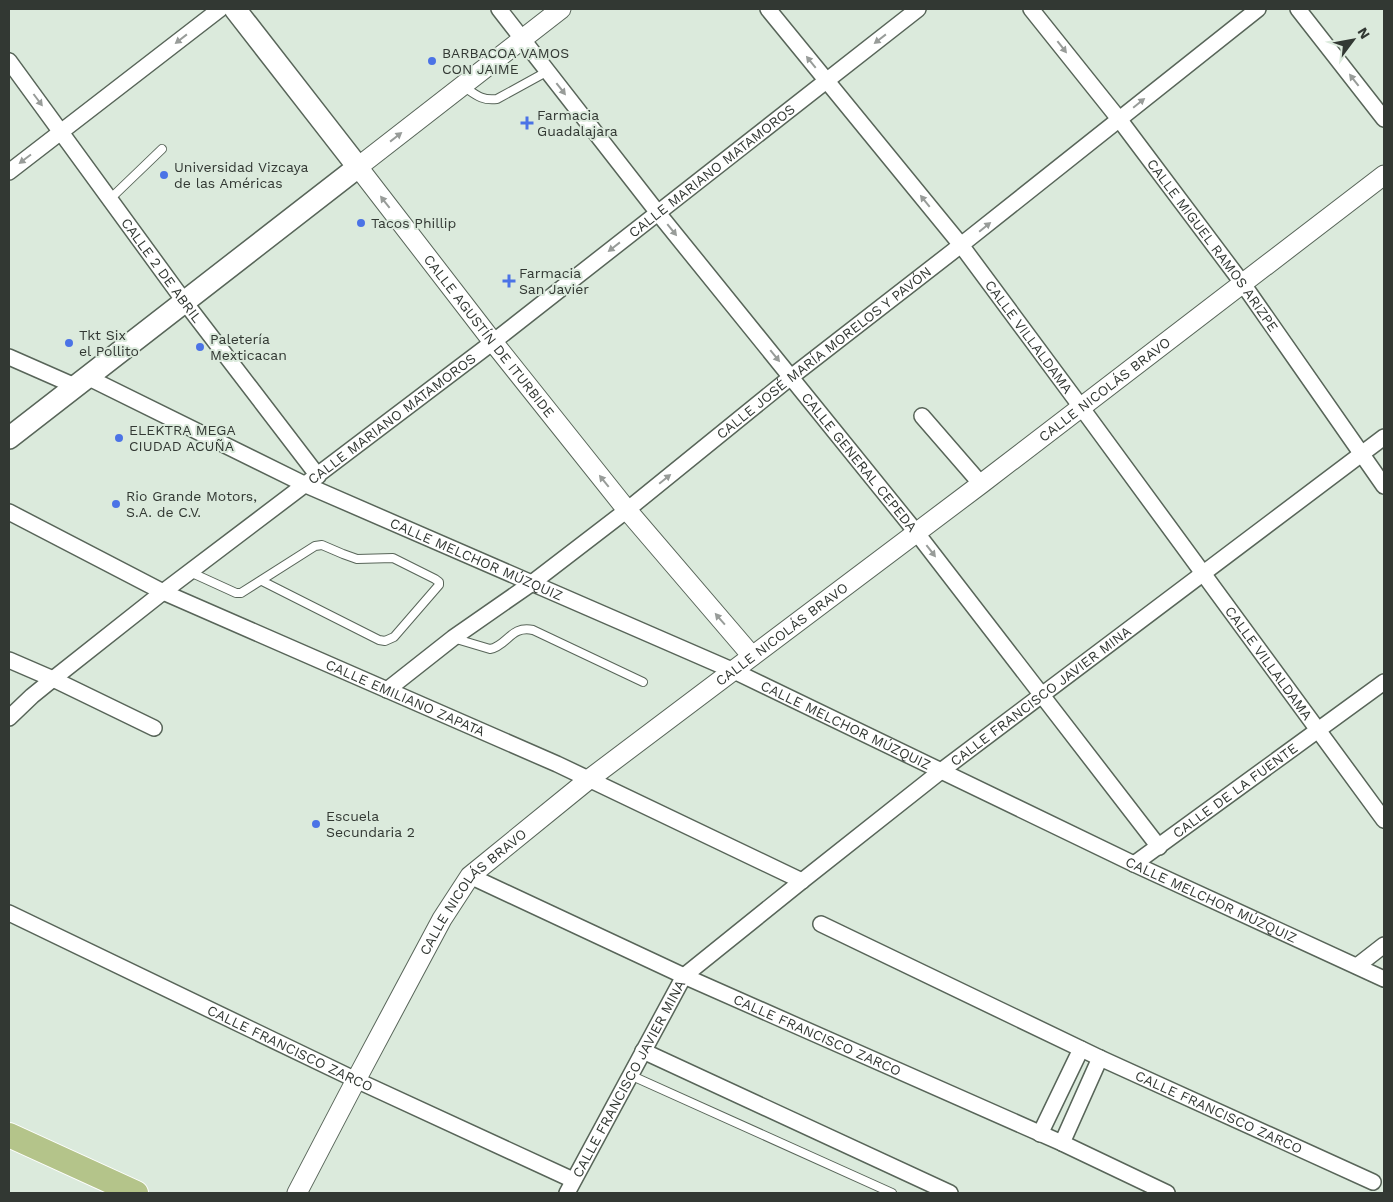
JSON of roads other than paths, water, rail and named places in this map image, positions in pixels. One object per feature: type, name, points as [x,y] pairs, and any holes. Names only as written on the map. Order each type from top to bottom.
[{"type":"main road","name":"CALLE AGUSTÍN DE ITURBIDE","points":[[234,9],[358,167]]},
{"type":"main road","points":[[9,438],[358,167]]},
{"type":"main road","points":[[9,1135],[136,1193]]},
{"type":"street","points":[[9,172],[220,9]]},
{"type":"street","name":"CALLE GENERAL CEPEDA","points":[[499,9],[658,213],[916,532],[1159,847]]},
{"type":"street","points":[[358,167],[561,9]]},
{"type":"street","name":"CALLE VILLALDAMA","points":[[768,9],[961,245],[1384,820]]},
{"type":"street","name":"CALLE MARIANO MATAMOROS","points":[[9,718],[32,696],[163,592],[493,342],[918,9]]},
{"type":"street","name":"CALLE MIGUEL RAMOS ARIZPE","points":[[1031,9],[1119,119],[1244,284],[1384,486]]},
{"type":"street","name":"CALLE JOSÉ MARÍA MORELOS Y PAVÓN","points":[[387,690],[453,638],[532,583],[627,510],[791,376],[961,245],[1258,9]]},
{"type":"street","points":[[1298,9],[1384,119]]},
{"type":"street","name":"CALLE 2 DE ABRIL","points":[[9,61],[312,480]]},
{"type":"street","name":"CALLE AGUSTÍN DE ITURBIDE","points":[[358,167],[493,342],[627,510],[752,656]]},
{"type":"street","name":"CALLE NICOLÁS BRAVO","points":[[298,1193],[442,919],[470,876],[588,780],[981,484],[1384,175]]},
{"type":"street","name":"CALLE MELCHOR MÚZQUIZ","points":[[9,357],[81,382],[312,480],[532,583],[734,671],[1134,864],[1384,979]]},
{"type":"street","points":[[922,416],[981,484]]},
{"type":"street","name":"CALLE FRANCISCO JAVIER MINA","points":[[570,1187],[684,976],[941,771],[1384,437]]},
{"type":"street","name":"CALLE EMILIANO ZAPATA","points":[[9,512],[163,592],[557,764],[802,880]]},
{"type":"street","points":[[9,660],[154,728]]},
{"type":"street","name":"CALLE DE LA FUENTE","points":[[1134,864],[1384,682]]},
{"type":"street","name":"CALLE FRANCISCO ZARCO","points":[[470,876],[684,976],[1062,1143],[1166,1193]]},
{"type":"street","name":"CALLE FRANCISCO ZARCO","points":[[9,913],[356,1080],[570,1187]]},
{"type":"street","name":"CALLE FRANCISCO ZARCO","points":[[821,924],[1100,1058],[1373,1182]]},
{"type":"street","points":[[1357,966],[1384,945]]},
{"type":"street","points":[[1040,1134],[1081,1049]]},
{"type":"street","points":[[643,1051],[950,1193]]},
{"type":"street","points":[[1062,1143],[1100,1058]]},
{"type":"lane","points":[[463,85],[482,99],[497,99],[548,72]]},
{"type":"lane","points":[[110,199],[162,149]]},
{"type":"lane","points":[[190,572],[236,593],[241,593],[320,544],[357,559],[393,558],[435,578],[439,582],[439,586],[394,637],[385,641],[379,640],[262,581]]},
{"type":"lane","points":[[453,638],[490,649],[495,648],[520,629],[533,630],[643,682]]},
{"type":"lane","points":[[630,1075],[892,1193]]},
{"type":"place","name":"BARBACOA VAMOS CON JAIME","points":[[432,61]]},
{"type":"place","name":"Farmacia Guadalajara","points":[[527,123]]},
{"type":"place","name":"Universidad Vizcaya de las Américas","points":[[164,175]]},
{"type":"place","name":"Tacos Phillip","points":[[361,223]]},
{"type":"place","name":"Farmacia San Javier","points":[[509,281]]},
{"type":"place","name":"Tkt Six el Pollito","points":[[69,343]]},
{"type":"place","name":"Paletería Mexticacan","points":[[200,347]]},
{"type":"place","name":"ELEKTRA MEGA CIUDAD ACUÑA","points":[[119,438]]},
{"type":"place","name":"Rio Grande Motors, S.A. de C.V.","points":[[116,504]]},
{"type":"place","name":"Escuela Secundaria 2","points":[[316,824]]}]
